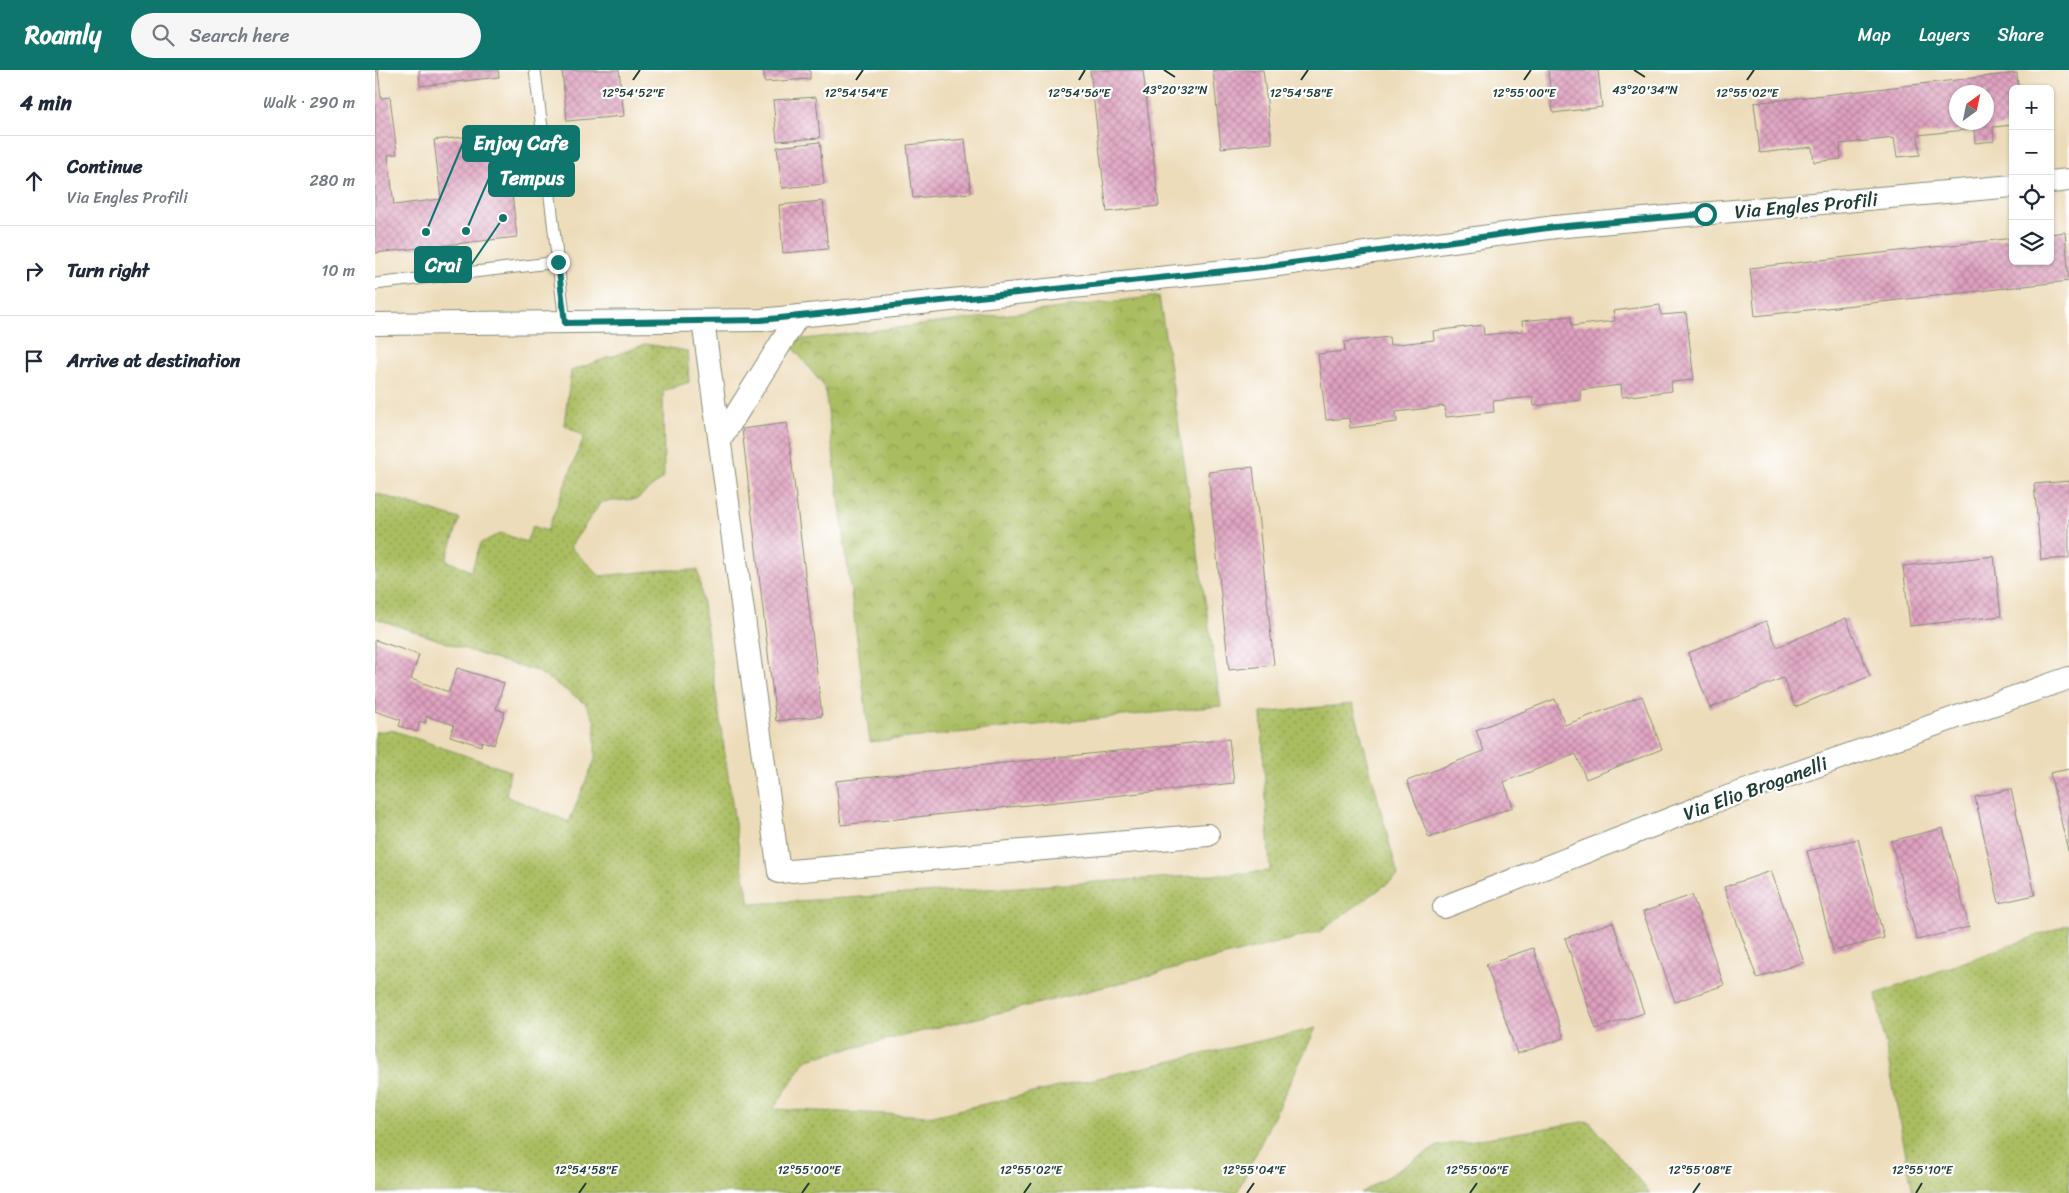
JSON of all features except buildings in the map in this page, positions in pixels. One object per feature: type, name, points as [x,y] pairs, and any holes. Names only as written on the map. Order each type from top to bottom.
[{"type":"street","points":[[2054,182],[2069,180]]},
{"type":"street","name":"Via Engles Profili","points":[[375,324],[761,320],[1263,267],[1555,227],[2009,186]]},
{"type":"street","points":[[720,440],[798,316]]},
{"type":"street","points":[[703,321],[779,872],[1208,835]]},
{"type":"street","name":"Via Elio Broganelli","points":[[1444,907],[1716,801],[2069,678]]},
{"type":"lane","points":[[535,70],[565,323]]},
{"type":"lane","points":[[375,284],[558,262]]},
{"type":"green space","points":[[1159,296],[1221,706],[870,742],[825,388],[788,341]]},
{"type":"green space","points":[[646,344],[687,351],[689,382],[663,391],[664,477],[637,499],[601,502],[570,547],[600,576],[662,570],[698,570],[740,857],[750,904],[1270,871],[1261,713],[1353,704],[1398,876],[1319,932],[1077,994],[807,1059],[773,1109],[932,1116],[1316,1028],[1237,1193],[375,1193],[375,732],[392,730],[510,771],[506,796],[569,822],[595,759],[595,722],[585,703],[537,671],[494,659],[375,618],[375,493],[460,519],[446,560],[471,571],[481,543],[501,533],[526,542],[533,526],[547,531],[584,437],[564,424],[571,371]]},
{"type":"green space","points":[[2069,924],[2069,1193],[1913,1193],[1876,994]]},
{"type":"green space","points":[[1589,1121],[1650,1193],[1360,1193],[1438,1146]]},
{"type":"place","name":"Crai","points":[[503,218]]},
{"type":"place","name":"Tempus","points":[[466,231]]},
{"type":"place","name":"Enjoy Cafe","points":[[426,232]]},
{"type":"route","points":[[558,262],[565,323],[761,320],[1263,267],[1555,227],[1705,214]]}]
